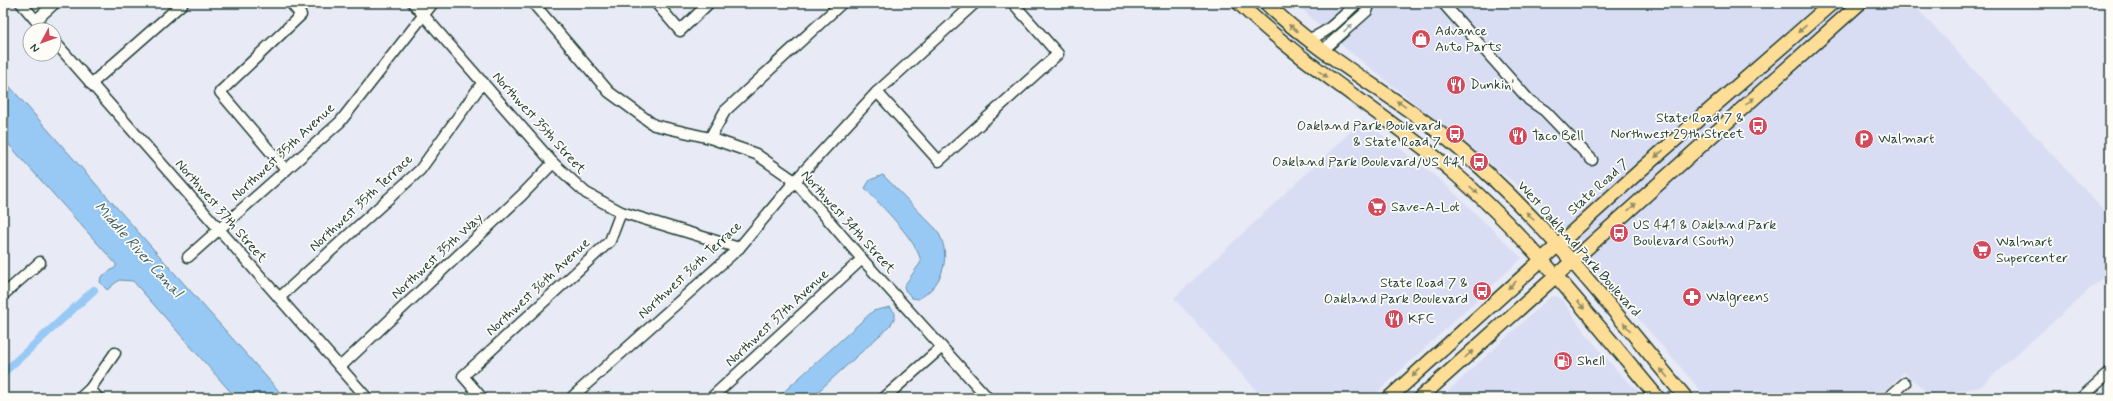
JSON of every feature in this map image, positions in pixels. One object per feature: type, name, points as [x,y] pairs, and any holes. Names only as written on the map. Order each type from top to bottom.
[{"type":"main road","points":[[1239,3],[1312,67],[1408,134],[1491,206],[1541,259],[1658,398]]},
{"type":"main road","name":"West Oakland Park Boulevard","points":[[1266,3],[1322,51],[1410,111],[1456,146],[1504,188],[1572,261],[1686,398]]},
{"type":"main road","name":"State Road 7","points":[[1389,398],[1541,259],[1832,3]]},
{"type":"main road","points":[[1420,398],[1860,3]]},
{"type":"main road","points":[[1292,50],[1322,51]]},
{"type":"street","points":[[21,3],[36,20],[55,3]]},
{"type":"street","points":[[91,84],[183,3]]},
{"type":"street","points":[[286,170],[220,92],[301,15],[291,3]]},
{"type":"street","name":"Northwest 35th Street","points":[[413,3],[553,163],[586,193],[621,212],[739,248]]},
{"type":"street","name":"Northwest 35th Avenue","points":[[188,257],[340,122],[433,3]]},
{"type":"street","name":"Northwest 34th Street","points":[[533,3],[609,92],[654,125],[710,138],[756,154],[794,181],[862,260],[988,398]]},
{"type":"street","points":[[656,3],[680,31],[709,3]]},
{"type":"street","points":[[710,138],[725,111],[842,3]]},
{"type":"street","name":"Northwest 36th Terrace","points":[[572,398],[739,248],[794,181],[877,92],[975,3]]},
{"type":"street","points":[[877,92],[939,161],[1058,54],[1013,3]]},
{"type":"street","points":[[1307,39],[1316,37],[1324,32],[1357,3]]},
{"type":"street","points":[[1322,51],[1367,11],[1370,3]]},
{"type":"street","points":[[1443,3],[1529,100],[1545,111],[1592,160]]},
{"type":"street","name":"Northwest 37th Street","points":[[62,50],[367,398]]},
{"type":"street","name":"Northwest 35th Terrace","points":[[279,298],[420,170],[483,82]]},
{"type":"street","name":"Northwest 35th Way","points":[[340,367],[522,195],[553,163]]},
{"type":"street","name":"Northwest 36th Avenue","points":[[482,398],[463,376],[610,241],[621,212]]},
{"type":"street","name":"Northwest 37th Avenue","points":[[711,398],[862,260]]},
{"type":"street","points":[[5,291],[40,262]]},
{"type":"street","points":[[884,398],[942,347]]},
{"type":"street","points":[[80,398],[90,389],[116,353]]},
{"type":"street","points":[[2081,398],[2110,372]]},
{"type":"street","points":[[1888,398],[1904,383]]},
{"type":"street","points":[[90,389],[98,398]]},
{"type":"shaded area","points":[[1296,3],[1912,3],[2110,217],[2110,271],[1980,387],[1931,396],[1904,372],[1878,398],[1707,398],[1536,200],[1330,36]]},
{"type":"shaded area","points":[[1363,120],[1443,182],[1522,258],[1371,398],[1263,398],[1174,298]]},
{"type":"shaded area","points":[[1556,296],[1562,299],[1583,330],[1617,371],[1646,398],[1441,398],[1550,297]]},
{"type":"water","name":"Middle River Canal","points":[[3,79],[285,398],[236,398],[133,281],[119,280],[107,290],[100,282],[101,277],[116,267],[116,264],[3,138]]},
{"type":"water","points":[[883,175],[936,229],[944,248],[945,258],[940,277],[927,293],[918,299],[912,298],[905,290],[904,286],[921,262],[918,253],[898,224],[865,188],[870,180]]},
{"type":"water","points":[[890,307],[895,313],[895,317],[890,326],[811,398],[777,398],[873,311]]},
{"type":"waterway","points":[[3,373],[94,290]]},
{"type":"place","name":"Advance Auto Parts","points":[[1421,39]]},
{"type":"place","name":"Dunkin'","points":[[1456,85]]},
{"type":"place","name":"State Road 7 & Northwest 29th Street","points":[[1758,126]]},
{"type":"place","name":"Oakland Park Boulevard & State Road 7","points":[[1455,134]]},
{"type":"place","name":"Taco Bell","points":[[1518,136]]},
{"type":"place","name":"Walmart","points":[[1864,139]]},
{"type":"place","name":"Oakland Park Boulevard/US 441","points":[[1479,162]]},
{"type":"place","name":"Save-A-Lot","points":[[1377,207]]},
{"type":"place","name":"US 441 & Oakland Park Boulevard (South)","points":[[1619,233]]},
{"type":"place","name":"Walmart Supercenter","points":[[1982,250]]},
{"type":"place","name":"State Road 7 & Oakland Park Boulevard","points":[[1482,291]]},
{"type":"place","name":"Walgreens","points":[[1692,297]]},
{"type":"place","name":"KFC","points":[[1394,319]]},
{"type":"place","name":"Shell","points":[[1563,361]]}]
